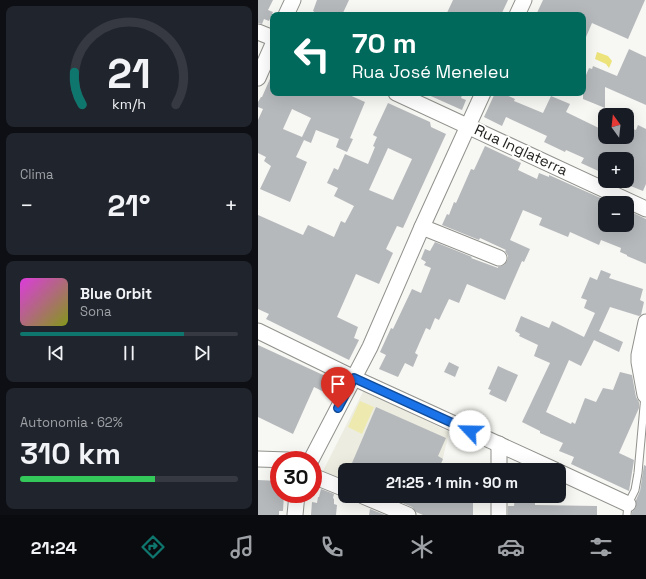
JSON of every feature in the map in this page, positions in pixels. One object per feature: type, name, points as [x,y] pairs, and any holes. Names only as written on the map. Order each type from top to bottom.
[{"type":"street","points":[[287,12],[293,0]]},
{"type":"street","points":[[518,12],[524,0]]},
{"type":"street","points":[[258,32],[270,37]]},
{"type":"street","points":[[258,78],[270,51]]},
{"type":"street","name":"Rua Inglaterra","points":[[403,96],[646,209]]},
{"type":"street","points":[[316,451],[370,347],[422,227],[482,96]]},
{"type":"street","points":[[422,227],[499,258]]},
{"type":"street","points":[[645,395],[639,356],[646,322]]},
{"type":"street","points":[[258,331],[354,378],[539,463]]},
{"type":"street","points":[[499,444],[499,463]]},
{"type":"street","points":[[258,459],[270,459]]},
{"type":"street","points":[[566,476],[628,510]]},
{"type":"street","points":[[322,480],[338,486]]},
{"type":"street","points":[[295,515],[296,503]]},
{"type":"street","points":[[380,503],[408,515]]},
{"type":"street","points":[[499,503],[499,515]]},
{"type":"lane","points":[[628,510],[635,490],[638,473],[645,395]]},
{"type":"shaded area","points":[[597,52],[608,56],[612,61],[609,68],[606,64],[595,59]]},
{"type":"shaded area","points":[[364,390],[449,432],[442,463],[338,463],[338,478],[323,471]]},
{"type":"shaded area","points":[[360,401],[374,407],[362,434],[348,427]]},
{"type":"building","points":[[258,0],[273,0],[268,10],[273,12],[270,12],[269,21],[264,19],[262,24],[258,23]]},
{"type":"building","points":[[317,0],[349,0],[343,12],[313,11]]},
{"type":"building","points":[[453,0],[508,0],[502,12],[447,12]]},
{"type":"building","points":[[543,0],[645,0],[628,39],[592,23],[586,37],[586,12],[537,12]]},
{"type":"building","points":[[629,49],[646,57],[646,105],[605,87],[605,108],[583,99],[583,96],[586,96],[586,75],[589,68],[592,69],[593,66],[617,76]]},
{"type":"building","points":[[270,79],[270,96],[352,96],[365,102],[350,138],[353,139],[347,152],[336,147],[339,139],[316,130],[311,143],[304,140],[296,157],[307,162],[290,202],[260,189],[271,166],[264,161],[266,157],[258,153],[258,120],[263,109],[258,107],[258,102]],"holes":[[[292,109],[311,118],[302,137],[283,129]]]},
{"type":"building","points":[[431,96],[462,96],[461,98],[466,100],[462,110]]},
{"type":"building","points":[[494,96],[508,96],[515,99],[514,101],[543,113],[551,96],[570,104],[566,112],[598,128],[598,144],[634,144],[634,129],[636,130],[638,125],[646,129],[646,184],[643,191],[634,187],[634,152],[598,152],[598,171],[581,163],[584,158],[566,150],[565,152],[544,142],[547,136],[506,117],[502,126],[484,117]]},
{"type":"building","points":[[388,103],[430,122],[431,127],[446,134],[403,228],[397,226],[386,249],[393,253],[379,284],[356,274],[337,317],[358,327],[354,338],[359,340],[349,360],[266,319],[269,314],[258,309],[258,215],[303,235],[308,225],[334,237],[341,221],[345,223],[354,206],[334,196],[338,188],[327,183],[334,168],[338,170],[345,154],[368,164],[375,147],[373,146],[377,137],[373,135]],"holes":[[[388,148],[412,159],[393,200],[369,190]]]},
{"type":"building","points":[[485,146],[521,163],[518,170],[537,179],[539,173],[549,177],[549,175],[598,197],[598,232],[634,232],[634,213],[646,219],[646,264],[620,252],[621,248],[601,240],[599,245],[570,232],[568,237],[539,225],[542,218],[523,210],[510,240],[530,249],[524,262],[522,261],[505,300],[467,284],[459,303],[449,299],[439,320],[435,318],[430,330],[426,328],[415,353],[418,355],[413,367],[405,363],[398,377],[379,369],[386,355],[380,352],[391,328],[393,329],[412,289],[421,293],[431,268],[424,265],[426,262],[421,259],[425,249],[430,251],[435,242],[498,268],[504,265],[507,261],[508,256],[505,251],[506,250],[480,238],[479,240],[442,225],[447,214],[449,215],[454,202],[456,203],[471,169],[474,170]]},
{"type":"building","points":[[601,270],[611,274],[609,278],[643,289],[640,300],[644,302],[641,315],[639,316],[610,307],[599,331],[623,342],[619,352],[594,340],[581,366],[569,360],[546,412],[571,424],[572,422],[575,424],[585,398],[596,402],[603,388],[613,390],[620,372],[632,375],[636,397],[639,402],[639,408],[619,453],[634,460],[629,491],[571,464],[574,457],[559,451],[563,443],[540,433],[540,431],[522,422],[550,363],[534,356],[538,345],[519,336],[520,334],[515,331],[521,316],[549,328],[552,321],[584,337],[595,313],[584,308],[587,300],[581,298],[590,277],[597,280]]},
{"type":"building","points":[[258,345],[334,380],[328,394],[314,387],[293,434],[258,417]]},
{"type":"building","points":[[449,362],[459,367],[455,377],[444,372]]},
{"type":"building","points":[[498,366],[518,375],[506,402],[489,394],[491,390],[488,389]]},
{"type":"building","points":[[376,407],[446,438],[438,456],[443,459],[441,463],[352,463]]},
{"type":"building","points":[[644,465],[646,466],[646,515],[632,515],[632,512],[636,507],[636,500],[640,491]]},
{"type":"building","points":[[258,480],[270,481],[270,503],[283,503],[283,511],[279,511],[279,515],[258,515]]},
{"type":"building","points":[[322,489],[334,494],[334,504],[337,505],[336,515],[311,515],[312,503],[322,503]]},
{"type":"building","points":[[403,503],[473,503],[473,515],[423,515],[416,512],[412,507]]},
{"type":"building","points":[[514,503],[535,503],[535,505],[597,506],[597,515],[508,515],[508,506],[514,506]]},
{"type":"building","points":[[370,509],[385,515],[369,515]]},
{"type":"route","points":[[338,408],[354,378],[470,431]]}]
